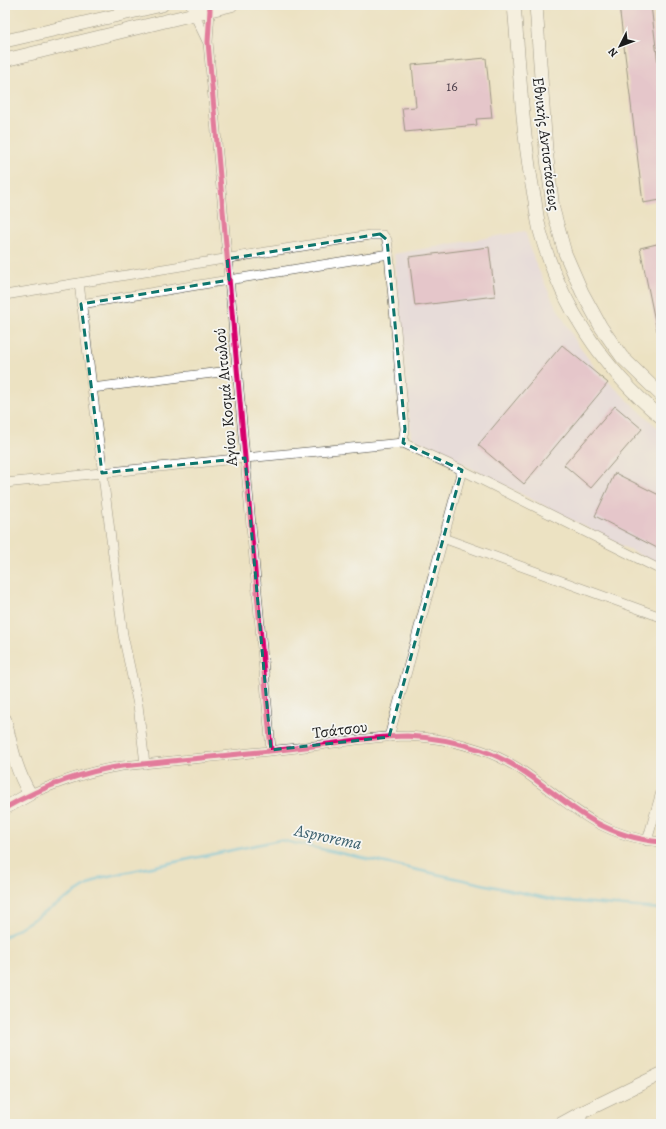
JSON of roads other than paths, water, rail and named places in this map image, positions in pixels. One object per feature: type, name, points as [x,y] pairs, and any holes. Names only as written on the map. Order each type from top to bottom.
[{"type":"main road","points":[[5,42],[162,5]]},
{"type":"main road","points":[[5,60],[193,9],[231,5]]},
{"type":"main road","name":"Εθνικής Αντιστάσεως","points":[[536,5],[546,150],[553,210],[565,253],[582,292],[601,327],[622,357],[661,395]]},
{"type":"main road","name":"Εθνικής Αντιστάσεως","points":[[514,6],[529,171],[540,231],[552,267],[568,302],[601,355],[642,401],[661,417]]},
{"type":"main road","points":[[5,720],[8,748],[22,781],[30,794]]},
{"type":"main road","name":"Τσάτσου","points":[[5,808],[30,794]]},
{"type":"main road","points":[[561,1124],[582,1118],[661,1074]]},
{"type":"street","points":[[208,42],[209,7]]},
{"type":"street","points":[[193,9],[208,42]]},
{"type":"street","name":"Αγίου Κοσμά Αιτωλού","points":[[208,42],[271,750]]},
{"type":"street","points":[[5,295],[379,234],[382,235],[387,240],[389,254],[405,429],[403,443]]},
{"type":"street","points":[[81,304],[389,254]]},
{"type":"street","points":[[79,283],[123,636],[138,705],[145,764]]},
{"type":"street","points":[[92,388],[237,370]]},
{"type":"street","points":[[5,483],[403,443],[462,470],[661,570]]},
{"type":"street","points":[[389,737],[462,470]]},
{"type":"street","points":[[443,538],[661,617]]},
{"type":"street","name":"Τσάτσου","points":[[30,794],[99,769],[407,736],[439,739],[466,745],[495,755],[529,774],[594,822],[617,832],[647,841],[661,842]]},
{"type":"street","points":[[647,841],[661,792]]},
{"type":"waterway","name":"Asprorema","points":[[5,937],[99,878],[280,840],[555,900],[661,909]]}]
